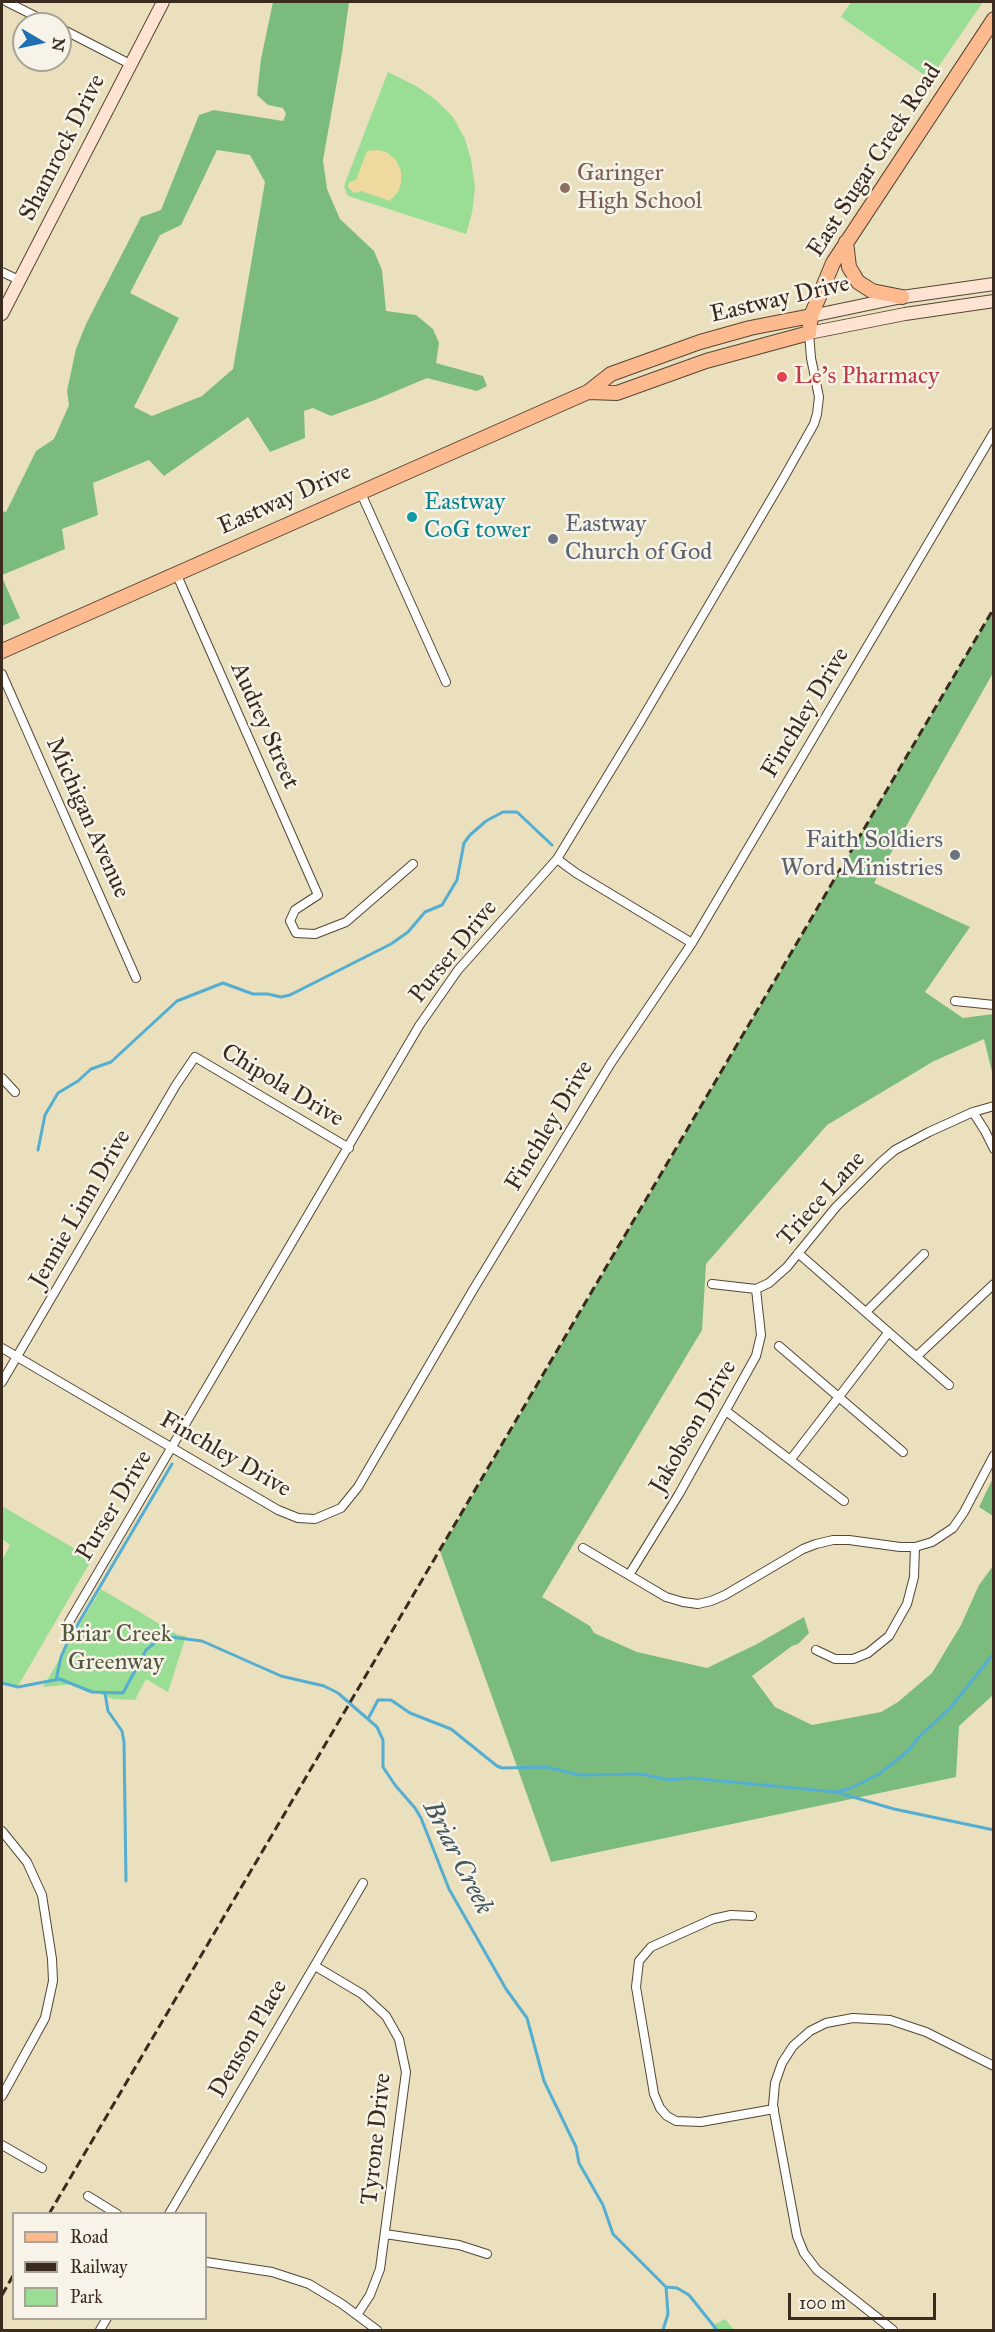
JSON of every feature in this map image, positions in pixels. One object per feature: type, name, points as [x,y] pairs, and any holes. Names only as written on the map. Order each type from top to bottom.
[{"type":"main road","name":"Shamrock Drive","points":[[2,314],[163,2]]},
{"type":"main road","name":"East Sugar Creek Road","points":[[808,333],[811,316],[833,263],[993,19]]},
{"type":"main road","points":[[846,242],[849,267],[858,282],[872,291],[902,297]]},
{"type":"main road","name":"Eastway Drive","points":[[2,651],[588,392],[611,374],[700,342],[750,328],[902,297],[993,284]]},
{"type":"main road","name":"Eastway Drive","points":[[588,392],[617,393],[706,361],[808,333],[905,314],[993,301]]},
{"type":"street","points":[[7,2],[27,12]]},
{"type":"street","points":[[72,34],[130,64]]},
{"type":"street","points":[[2,272],[18,280]]},
{"type":"street","name":"Purser Drive","points":[[69,1623],[438,997],[464,963],[557,858],[656,695],[814,424],[819,397],[808,333]]},
{"type":"street","name":"Finchley Drive","points":[[2,1348],[288,1514],[315,1519],[341,1508],[364,1477],[473,1290],[605,1073],[692,943],[993,432]]},
{"type":"street","points":[[360,491],[446,682]]},
{"type":"street","name":"Audrey Street","points":[[176,573],[318,895],[295,910],[290,921],[296,933],[315,934],[346,922],[413,864]]},
{"type":"street","name":"Michigan Avenue","points":[[2,674],[136,978]]},
{"type":"street","points":[[557,858],[576,873],[692,943]]},
{"type":"street","points":[[955,1001],[993,1005]]},
{"type":"street","name":"Chipola Drive","points":[[195,1057],[349,1148]]},
{"type":"street","name":"Jennie Linn Drive","points":[[2,1382],[176,1085],[195,1057]]},
{"type":"street","points":[[2,1078],[15,1092]]},
{"type":"street","name":"Triece Lane","points":[[756,1289],[777,1277],[836,1208],[881,1162],[911,1141],[973,1112],[993,1106]]},
{"type":"street","points":[[973,1112],[993,1149]]},
{"type":"street","points":[[798,1253],[949,1385]]},
{"type":"street","points":[[866,1312],[924,1254]]},
{"type":"street","points":[[712,1284],[756,1289]]},
{"type":"street","points":[[916,1356],[993,1284]]},
{"type":"street","name":"Jakobson Drive","points":[[629,1575],[748,1374],[759,1345],[761,1321],[756,1289]]},
{"type":"street","points":[[790,1459],[888,1333]]},
{"type":"street","points":[[779,1346],[903,1452]]},
{"type":"street","points":[[726,1411],[844,1501]]},
{"type":"street","points":[[583,1548],[666,1597],[698,1604],[725,1595],[803,1549],[816,1544],[833,1540],[849,1540],[915,1547],[932,1542],[953,1528],[964,1512],[993,1455]]},
{"type":"street","points":[[816,1650],[835,1659],[853,1659],[868,1653],[889,1636],[907,1604],[914,1577],[915,1547]]},
{"type":"street","points":[[2,1831],[27,1862],[42,1895],[53,1981],[45,2018],[2,2096]]},
{"type":"street","name":"Denson Place","points":[[170,2212],[363,1883]]},
{"type":"street","points":[[752,1916],[730,1915],[713,1919],[651,1947],[642,1956],[636,1968],[636,1987],[654,2094],[660,2109],[667,2116],[676,2121],[687,2122],[774,2109]]},
{"type":"street","name":"Tyrone Drive","points":[[315,1966],[372,2002],[386,2016],[395,2031],[404,2055],[406,2072],[404,2098],[385,2234],[377,2278],[357,2315]]},
{"type":"street","points":[[892,2331],[830,2282],[804,2253],[793,2218],[774,2109],[775,2083],[788,2054],[800,2039],[810,2031],[836,2020],[867,2018],[902,2024],[926,2032],[993,2066]]},
{"type":"street","points":[[2,2145],[42,2168]]},
{"type":"street","points":[[88,2196],[114,2212]]},
{"type":"street","points":[[385,2234],[459,2245],[487,2254]]},
{"type":"street","points":[[207,2262],[272,2272],[309,2284],[357,2315],[376,2331]]},
{"type":"green space","points":[[273,2],[349,2],[323,160],[327,189],[340,219],[374,251],[382,270],[386,311],[416,315],[433,329],[439,343],[436,363],[483,376],[487,386],[477,391],[427,378],[331,416],[313,408],[304,411],[305,438],[270,452],[248,417],[164,476],[149,460],[93,483],[98,515],[62,529],[65,549],[2,575],[2,511],[6,512],[36,451],[54,439],[69,405],[67,391],[76,349],[86,324],[141,217],[161,210],[199,115],[214,110],[283,121],[286,114],[283,108],[268,105],[257,95],[261,59]],"holes":[[[217,150],[250,155],[265,182],[233,369],[202,396],[152,416],[134,407],[179,318],[130,293],[160,235],[181,225]]]},
{"type":"green space","points":[[851,2],[983,2],[930,79],[841,17]]},
{"type":"green space","points":[[388,72],[416,86],[436,100],[453,117],[465,139],[475,188],[472,213],[466,234],[348,196],[344,187]]},
{"type":"green space","points":[[2,577],[20,618],[2,626]]},
{"type":"green space","points":[[993,610],[993,673],[874,883],[970,927],[925,992],[963,1018],[993,1014],[993,1076],[984,1039],[934,1061],[827,1125],[706,1264],[702,1330],[542,1597],[590,1626],[594,1633],[637,1652],[707,1668],[757,1644],[804,1617],[809,1633],[798,1644],[752,1676],[775,1707],[812,1725],[881,1712],[898,1702],[932,1673],[961,1625],[979,1585],[993,1566],[993,1695],[959,1726],[956,1777],[551,1862],[440,1551]]},
{"type":"green space","points":[[993,1478],[994,1516],[979,1507]]},
{"type":"green space","name":"Briar Creek Greenway","points":[[2,1506],[92,1559],[18,1686],[2,1683],[2,1560],[10,1545],[2,1539]]},
{"type":"green space","name":"Briar Creek Greenway","points":[[101,1589],[178,1635],[186,1636],[168,1692],[146,1679],[135,1700],[113,1699],[74,1684],[43,1687]]},
{"type":"green space","points":[[725,2319],[734,2330],[713,2330],[712,2326]]},
{"type":"sand","points":[[379,150],[388,153],[396,160],[401,171],[398,192],[390,201],[361,191],[354,193],[348,187],[349,182],[356,180],[367,151]]},
{"type":"waterway","points":[[38,1150],[45,1115],[58,1093],[78,1081],[91,1069],[111,1062],[177,1001],[223,983],[253,994],[281,997],[290,995],[391,944],[408,932],[425,912],[442,905],[457,880],[464,843],[486,821],[503,812],[517,812],[552,845]]},
{"type":"waterway","points":[[56,1680],[61,1657],[68,1641],[172,1464]]},
{"type":"waterway","name":"Briar Creek","points":[[2,1683],[18,1687],[60,1679],[92,1692],[123,1693],[146,1650],[163,1636],[202,1641],[281,1676],[324,1686],[338,1693],[377,1727],[383,1740],[383,1767],[421,1818],[449,1889],[506,1989],[527,2018],[544,2081],[576,2147],[579,2163],[603,2205],[613,2234],[666,2287]]},
{"type":"waterway","points":[[368,1719],[378,1700],[391,1700],[410,1713],[451,1729],[502,1768],[546,1767],[580,1775],[642,1774],[669,1780],[691,1778],[836,1792],[851,1788],[879,1774],[908,1751],[919,1737],[951,1707],[994,1653]]},
{"type":"waterway","points":[[105,1693],[108,1711],[122,1731],[124,1742],[126,1881]]},
{"type":"waterway","points":[[836,1792],[894,1809],[994,1830]]},
{"type":"waterway","points":[[666,2287],[677,2288],[689,2295],[717,2330]]},
{"type":"waterway","points":[[663,2330],[668,2314],[666,2287]]},
{"type":"railway","points":[[50,2212],[994,608]]},
{"type":"railway","points":[[2,2295],[12,2278]]},
{"type":"place","name":"Garinger High School","points":[[565,188]]},
{"type":"place","name":"Le's Pharmacy","points":[[782,377]]},
{"type":"place","name":"Eastway CoG tower","points":[[412,517]]},
{"type":"place","name":"Eastway Church of God","points":[[553,539]]},
{"type":"place","name":"Faith Soldiers Word Ministries","points":[[955,855]]}]
